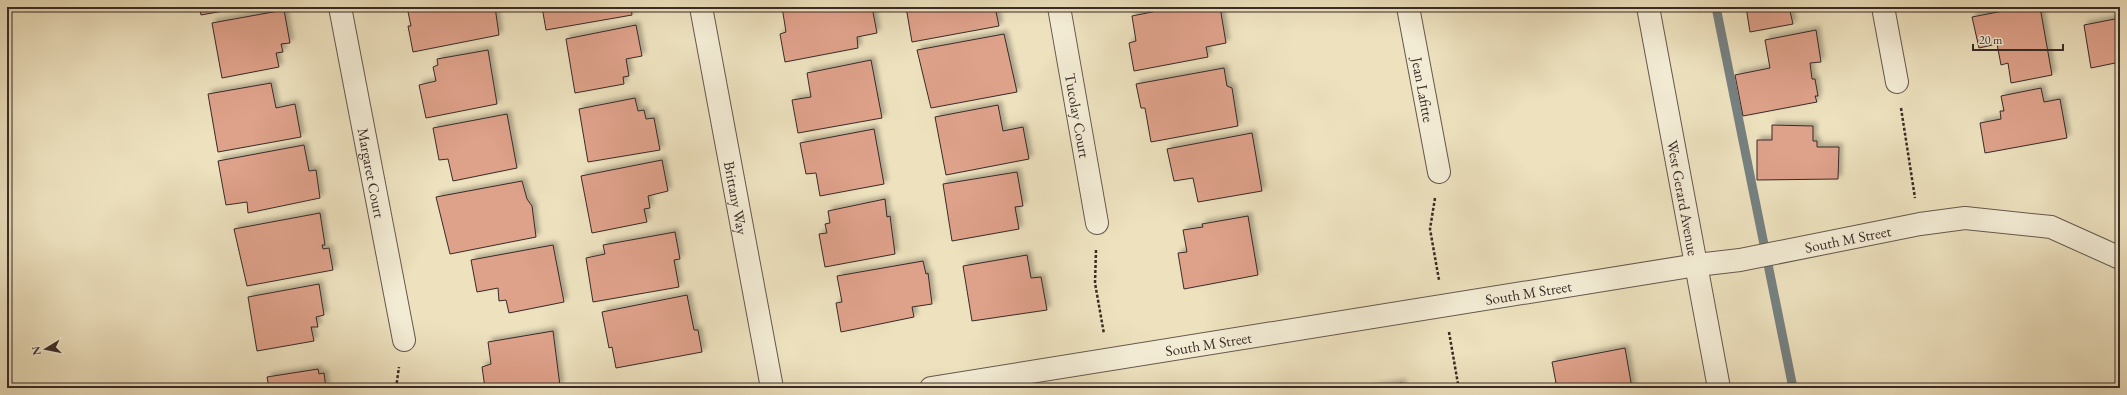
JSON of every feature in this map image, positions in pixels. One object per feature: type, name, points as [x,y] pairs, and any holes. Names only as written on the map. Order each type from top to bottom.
[{"type":"street","name":"Margaret Court","points":[[340,7],[404,340]]},
{"type":"street","name":"Brittany Way","points":[[701,7],[772,388]]},
{"type":"street","name":"Tucolay Court","points":[[1059,7],[1097,223]]},
{"type":"street","name":"Jean Lafitte","points":[[1408,7],[1439,172]]},
{"type":"street","name":"West Gerard Avenue","points":[[1648,7],[1719,388]]},
{"type":"street","points":[[1883,7],[1897,82]]},
{"type":"street","name":"South M Street","points":[[931,388],[1697,265],[1740,260],[1920,224],[1965,218],[2051,227],[2120,258]]},
{"type":"path","points":[[1897,82],[1910,179],[1920,224]]},
{"type":"path","points":[[1097,223],[1095,283],[1108,360]]},
{"type":"building","points":[[199,7],[245,7],[201,15]]},
{"type":"building","points":[[407,7],[495,7],[499,35],[413,52],[408,26],[411,26]]},
{"type":"building","points":[[542,7],[631,7],[632,15],[546,30]]},
{"type":"building","points":[[782,7],[872,7],[877,33],[857,37],[858,48],[785,62],[780,34],[786,32]]},
{"type":"building","points":[[906,7],[995,7],[999,26],[912,42]]},
{"type":"building","points":[[1177,7],[1220,7],[1226,43],[1206,47],[1208,57],[1134,71],[1129,43],[1136,41],[1132,16]]},
{"type":"building","points":[[1746,7],[1789,7],[1793,24],[1750,32]]},
{"type":"building","points":[[2024,7],[2040,7],[2052,75],[2011,83],[2008,63],[2001,65],[1997,44],[1979,48],[1972,17]]},
{"type":"building","points":[[284,10],[290,43],[281,44],[283,52],[276,53],[279,67],[222,78],[212,23]]},
{"type":"building","points":[[2120,18],[2120,62],[2091,68],[2084,25]]},
{"type":"building","points":[[636,25],[642,56],[626,59],[629,76],[623,77],[624,84],[575,93],[566,39]]},
{"type":"building","points":[[1816,30],[1821,62],[1810,63],[1812,79],[1815,79],[1818,96],[1815,96],[1817,102],[1743,116],[1735,75],[1770,68],[1765,40]]},
{"type":"building","points":[[1004,34],[1017,92],[931,108],[917,50]]},
{"type":"building","points":[[488,50],[497,104],[426,118],[419,85],[436,81],[433,67],[438,65],[437,59]]},
{"type":"building","points":[[871,60],[882,118],[798,133],[792,100],[811,97],[807,73]]},
{"type":"building","points":[[1224,68],[1227,86],[1232,88],[1238,126],[1151,142],[1145,108],[1141,108],[1136,84]]},
{"type":"building","points":[[271,83],[276,108],[295,104],[301,137],[218,152],[208,94]]},
{"type":"building","points":[[2041,88],[2044,102],[2060,99],[2067,138],[1985,153],[1980,123],[2001,119],[2000,111],[2004,111],[2001,96]]},
{"type":"building","points":[[635,98],[638,111],[644,110],[646,119],[654,118],[660,150],[588,162],[579,109]]},
{"type":"building","points":[[998,105],[1003,131],[1023,127],[1029,159],[946,175],[935,117]]},
{"type":"building","points":[[507,114],[517,168],[453,181],[448,159],[439,160],[433,128]]},
{"type":"building","points":[[1772,125],[1813,126],[1813,141],[1817,141],[1817,147],[1839,147],[1838,179],[1757,180],[1757,140],[1772,140]]},
{"type":"building","points":[[874,129],[884,184],[820,196],[816,173],[806,174],[800,143]]},
{"type":"building","points":[[1252,133],[1262,191],[1198,202],[1193,178],[1174,181],[1167,149]]},
{"type":"building","points":[[304,145],[309,171],[316,170],[320,198],[248,213],[247,202],[226,205],[218,161]]},
{"type":"building","points":[[662,160],[668,191],[648,196],[650,208],[644,209],[647,222],[592,233],[581,176]]},
{"type":"building","points":[[1017,172],[1023,206],[1015,207],[1019,229],[952,241],[943,184]]},
{"type":"building","points":[[522,181],[527,199],[532,206],[536,237],[450,254],[436,197]]},
{"type":"building","points":[[885,199],[887,217],[890,216],[895,254],[825,267],[819,234],[827,233],[825,224],[830,223],[828,211]]},
{"type":"building","points":[[320,213],[325,245],[322,245],[323,249],[329,248],[333,270],[247,286],[234,229]]},
{"type":"building","points":[[1248,216],[1258,275],[1184,289],[1178,253],[1187,252],[1183,230],[1203,227],[1202,224]]},
{"type":"building","points":[[675,232],[680,259],[674,260],[679,287],[593,302],[586,258],[605,254],[603,245]]},
{"type":"building","points":[[553,245],[564,302],[509,313],[506,300],[499,301],[498,288],[477,292],[471,260]]},
{"type":"building","points":[[1027,255],[1031,278],[1041,277],[1047,310],[972,321],[963,266]]},
{"type":"building","points":[[923,261],[926,274],[928,273],[932,304],[912,307],[914,317],[841,332],[836,303],[842,302],[837,276]]},
{"type":"building","points":[[319,284],[324,315],[316,317],[318,327],[311,327],[314,341],[257,351],[248,297]]},
{"type":"building","points":[[687,295],[694,330],[698,330],[702,352],[616,368],[612,347],[609,348],[602,312]]},
{"type":"building","points":[[553,331],[560,386],[546,388],[485,388],[482,367],[491,364],[488,342]]},
{"type":"building","points":[[1625,348],[1632,388],[1557,388],[1552,362]]},
{"type":"building","points":[[318,369],[319,374],[324,373],[326,388],[269,388],[267,377]]},
{"type":"building","points":[[1402,383],[1403,388],[1370,388]]},
{"type":"waterway","points":[[1716,7],[1793,388]]}]
